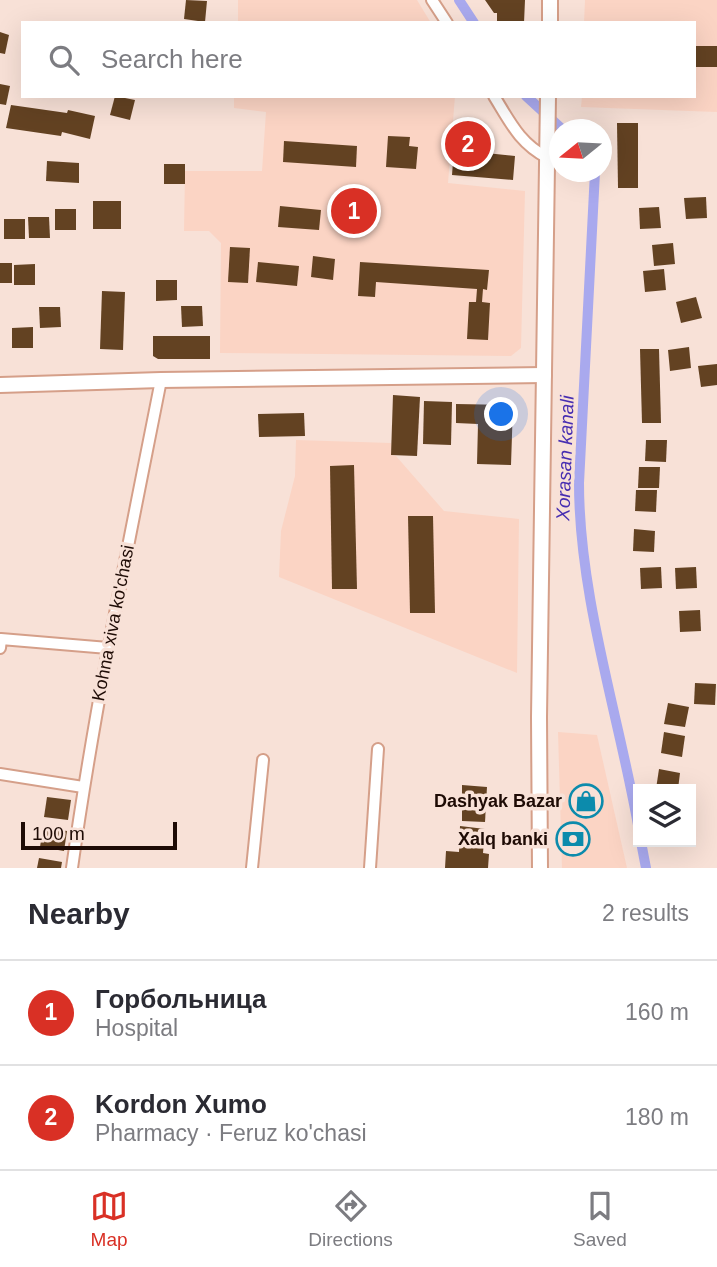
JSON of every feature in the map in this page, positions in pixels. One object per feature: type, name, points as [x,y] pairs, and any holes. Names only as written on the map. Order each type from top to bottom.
[{"type":"main road","points":[[550,0],[550,21]]},
{"type":"main road","points":[[540,868],[548,98]]},
{"type":"main road","points":[[0,385],[544,375]]},
{"type":"street","points":[[432,0],[446,21]]},
{"type":"street","points":[[495,98],[522,140],[531,150],[548,158]]},
{"type":"street","name":"Kohna xiva ko'chasi","points":[[72,868],[83,787],[108,648],[161,380]]},
{"type":"street","points":[[0,648],[1,639],[108,648]]},
{"type":"street","points":[[370,868],[379,750]]},
{"type":"street","points":[[252,868],[263,760]]},
{"type":"street","points":[[0,774],[83,787]]},
{"type":"shaded area","points":[[238,0],[417,0],[430,21],[238,21]]},
{"type":"shaded area","points":[[585,0],[717,0],[717,112],[581,107],[582,98],[696,98],[696,21],[584,21]]},
{"type":"shaded area","points":[[234,98],[455,98],[448,183],[525,191],[521,348],[511,356],[220,353],[221,243],[209,231],[184,231],[185,171],[262,171],[266,112],[234,108]]},
{"type":"shaded area","points":[[296,440],[391,443],[391,455],[396,456],[444,511],[519,519],[517,673],[279,577],[281,531],[295,476]]},
{"type":"shaded area","name":"Dashyak Bazar","points":[[558,732],[597,735],[627,868],[562,868]]},
{"type":"building","points":[[186,0],[207,1],[205,21],[184,19]]},
{"type":"building","points":[[485,0],[525,0],[524,21],[497,21],[497,13],[494,13]]},
{"type":"building","points":[[0,32],[9,35],[5,54],[0,53]]},
{"type":"building","points":[[696,46],[717,46],[717,67],[696,67]]},
{"type":"building","points":[[0,84],[10,86],[6,105],[0,104]]},
{"type":"building","points":[[114,98],[135,100],[130,120],[110,115]]},
{"type":"building","points":[[11,105],[67,113],[68,110],[95,116],[90,139],[62,132],[61,136],[6,128]]},
{"type":"building","points":[[456,123],[479,124],[478,135],[486,153],[515,156],[513,180],[452,175]]},
{"type":"building","points":[[617,123],[638,123],[638,188],[618,188]]},
{"type":"building","points":[[388,136],[410,137],[409,146],[418,147],[416,169],[386,167]]},
{"type":"building","points":[[284,141],[357,146],[356,167],[283,162]]},
{"type":"building","points":[[47,161],[79,163],[79,183],[46,181]]},
{"type":"building","points":[[164,164],[185,164],[185,184],[164,184]]},
{"type":"building","points":[[706,197],[707,218],[686,219],[684,198]]},
{"type":"building","points":[[93,201],[121,201],[121,229],[93,229]]},
{"type":"building","points":[[280,206],[321,210],[319,230],[278,227]]},
{"type":"building","points":[[659,207],[661,228],[640,229],[639,208]]},
{"type":"building","points":[[55,209],[76,209],[76,230],[55,230]]},
{"type":"building","points":[[28,217],[49,217],[50,238],[29,238]]},
{"type":"building","points":[[4,219],[25,219],[25,239],[4,239]]},
{"type":"building","points":[[673,243],[675,264],[654,266],[652,245]]},
{"type":"building","points":[[230,247],[250,248],[248,283],[228,282]]},
{"type":"building","points":[[313,256],[335,259],[333,280],[311,277]]},
{"type":"building","points":[[258,262],[299,266],[297,286],[256,282]]},
{"type":"building","points":[[360,262],[489,270],[487,290],[483,289],[482,302],[490,303],[488,340],[467,339],[469,302],[476,302],[477,289],[376,282],[375,297],[358,296]]},
{"type":"building","points":[[0,263],[12,263],[12,283],[0,283]]},
{"type":"building","points":[[35,264],[35,285],[14,285],[14,265]]},
{"type":"building","points":[[664,269],[666,290],[645,292],[643,271]]},
{"type":"building","points":[[156,280],[177,280],[177,300],[156,301]]},
{"type":"building","points":[[102,291],[125,292],[123,350],[100,349]]},
{"type":"building","points":[[696,297],[702,318],[681,323],[676,302]]},
{"type":"building","points":[[181,306],[202,306],[203,326],[182,327]]},
{"type":"building","points":[[39,307],[60,307],[61,327],[40,328]]},
{"type":"building","points":[[33,327],[33,348],[12,348],[12,328]]},
{"type":"building","points":[[153,336],[210,336],[210,359],[158,359],[153,356]]},
{"type":"building","points":[[689,347],[691,368],[670,371],[668,350]]},
{"type":"building","points":[[640,349],[659,349],[661,423],[642,423]]},
{"type":"building","points":[[717,364],[717,385],[701,387],[698,366]]},
{"type":"building","points":[[393,395],[420,397],[417,456],[391,455]]},
{"type":"building","points":[[424,401],[452,402],[451,445],[423,444]]},
{"type":"building","points":[[456,404],[513,405],[511,465],[477,464],[478,424],[456,423]]},
{"type":"building","points":[[304,413],[305,436],[259,437],[258,414]]},
{"type":"building","points":[[646,440],[667,440],[666,462],[645,461]]},
{"type":"building","points":[[354,465],[357,589],[332,589],[330,466]]},
{"type":"building","points":[[639,467],[660,467],[659,488],[638,488]]},
{"type":"building","points":[[636,490],[657,490],[656,512],[635,511]]},
{"type":"building","points":[[408,516],[433,516],[435,613],[410,613]]},
{"type":"building","points":[[634,529],[655,531],[654,552],[633,551]]},
{"type":"building","points":[[661,567],[662,588],[641,589],[640,568]]},
{"type":"building","points":[[696,567],[697,588],[676,589],[675,568]]},
{"type":"building","points":[[700,610],[701,631],[680,632],[679,611]]},
{"type":"building","points":[[695,683],[716,684],[715,705],[694,704]]},
{"type":"building","points":[[668,703],[689,707],[685,727],[664,724]]},
{"type":"building","points":[[664,732],[685,736],[682,757],[661,753]]},
{"type":"building","points":[[659,769],[680,773],[679,784],[657,784]]},
{"type":"building","points":[[462,785],[487,787],[485,822],[462,821]]},
{"type":"building","points":[[47,797],[71,800],[68,820],[44,817]]},
{"type":"building","points":[[460,826],[485,829],[483,853],[489,854],[488,868],[445,868],[446,851],[459,852]]},
{"type":"building","points":[[43,827],[67,831],[64,851],[40,847]]},
{"type":"building","points":[[39,858],[62,862],[61,868],[37,868]]},
{"type":"waterway","name":"Xorasan kanali","points":[[459,0],[473,21]]},
{"type":"waterway","name":"Xorasan kanali","points":[[528,98],[551,119]]},
{"type":"waterway","name":"Xorasan kanali","points":[[594,182],[579,483],[581,526],[592,611],[633,799]]},
{"type":"waterway","name":"Xorasan kanali","points":[[642,847],[646,868]]},
{"type":"place","name":"Kordon Xumo","points":[[468,144]]},
{"type":"place","name":"Горбольница","points":[[354,211]]},
{"type":"place","name":"Dashyak Bazar","points":[[586,801]]},
{"type":"place","name":"Xalq banki","points":[[573,839]]}]
